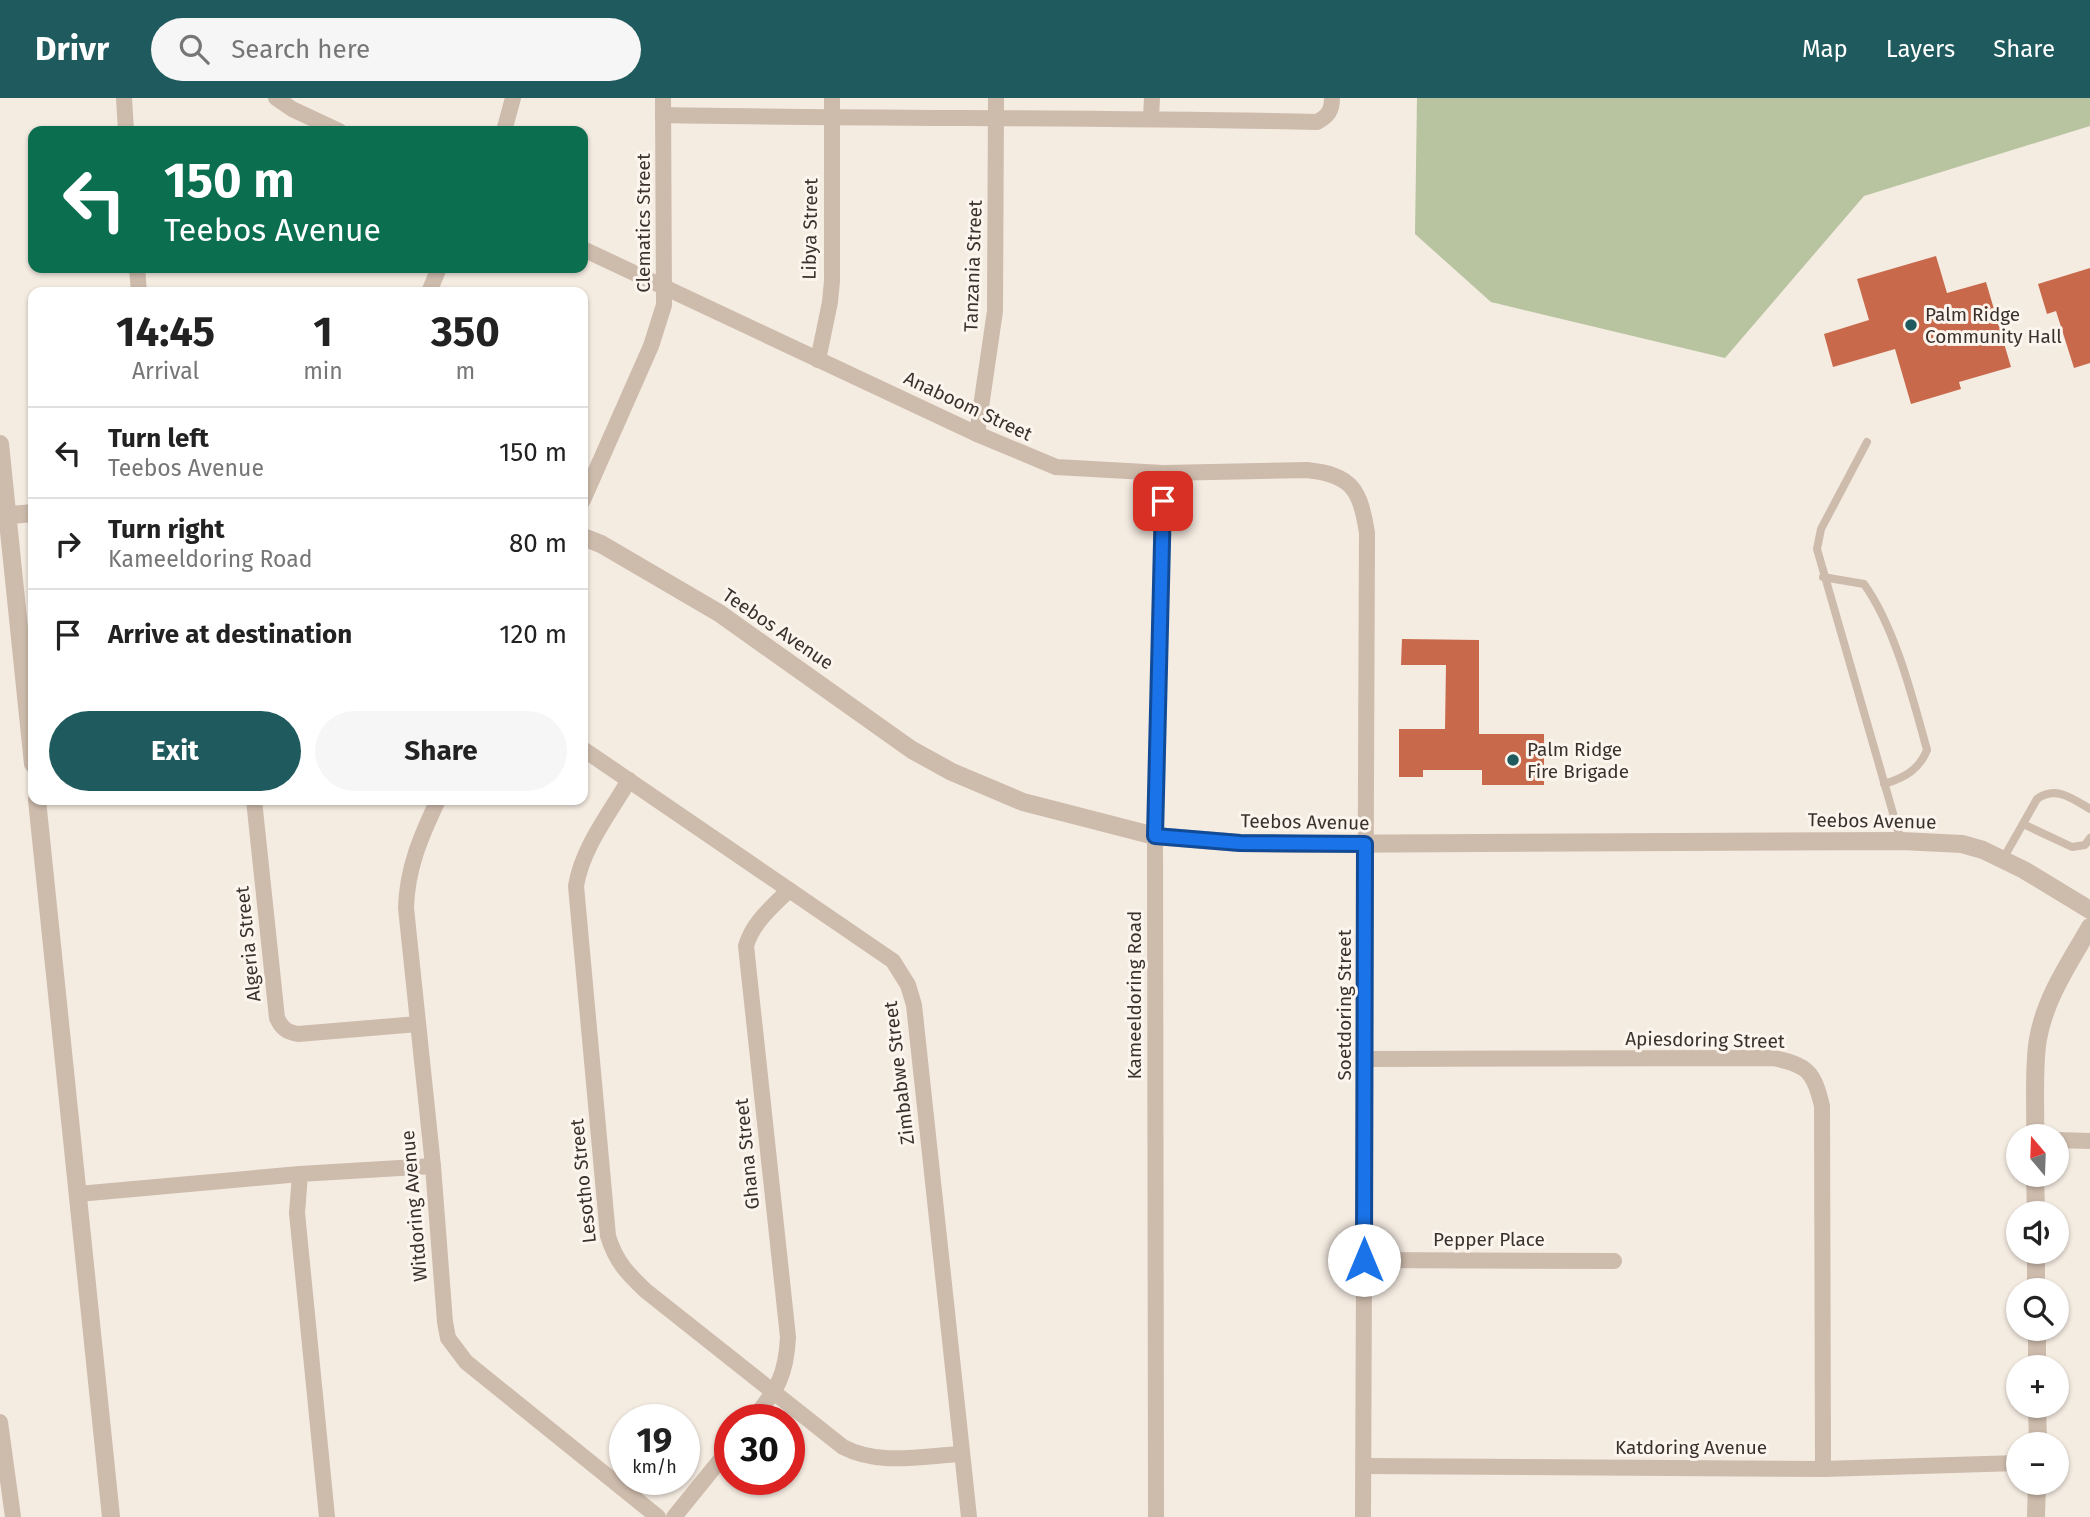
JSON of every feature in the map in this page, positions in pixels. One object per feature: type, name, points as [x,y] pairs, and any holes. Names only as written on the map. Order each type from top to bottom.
[{"type":"street","points":[[124,98],[126,126]]},
{"type":"street","points":[[276,98],[292,109],[328,126]]},
{"type":"street","points":[[505,126],[513,98]]},
{"type":"street","name":"Clematics Street","points":[[588,489],[651,346],[664,306],[663,98]]},
{"type":"street","name":"Libya Street","points":[[818,360],[830,302],[832,98]]},
{"type":"street","name":"Tanzania Street","points":[[977,434],[995,311],[996,98]]},
{"type":"street","points":[[1151,118],[1152,98]]},
{"type":"street","points":[[663,116],[1151,118],[1317,122],[1326,117],[1332,108],[1332,98]]},
{"type":"street","name":"Anaboom Street","points":[[588,251],[977,434],[1056,467],[1163,473],[1324,472],[1341,477],[1350,483],[1357,494]]},
{"type":"street","points":[[0,444],[4,516],[28,721]]},
{"type":"street","name":"Kameeldoring Road","points":[[1156,1517],[1155,836],[1163,473]]},
{"type":"street","name":"Soetdoring Street","points":[[1357,494],[1367,533],[1363,1517]]},
{"type":"street","points":[[4,516],[28,514]]},
{"type":"street","name":"Teebos Avenue","points":[[588,539],[719,613],[912,750],[952,772],[1023,802],[1155,836],[1240,843],[1900,841],[1962,844],[2003,859],[2090,910]]},
{"type":"street","name":"Zimbabwe Street","points":[[588,752],[893,961],[908,985],[915,1018],[969,1517]]},
{"type":"street","name":"Lesotho Street","points":[[629,780],[584,857],[576,886],[608,1236],[614,1255],[626,1273],[646,1291],[843,1447],[859,1455],[895,1458],[961,1454]]},
{"type":"street","points":[[38,805],[111,1517]]},
{"type":"street","name":"Algeria Street","points":[[255,805],[280,1026],[287,1032],[298,1034],[418,1024]]},
{"type":"street","name":"Witdoring Avenue","points":[[436,805],[417,847],[408,880],[407,908],[433,1166],[445,1322],[449,1338],[466,1362],[658,1517]]},
{"type":"street","name":"Ghana Street","points":[[765,1404],[775,1392],[784,1368],[788,1337],[746,946],[750,932],[789,890]]},
{"type":"street","points":[[2035,1124],[2037,1040],[2044,1013],[2053,991],[2090,927]]},
{"type":"street","name":"Apiesdoring Street","points":[[1365,1059],[1773,1058],[1807,1069],[1817,1084],[1822,1106],[1824,1469]]},
{"type":"street","points":[[2069,1140],[2090,1141]]},
{"type":"street","points":[[78,1194],[300,1174],[433,1166]]},
{"type":"street","points":[[300,1174],[296,1213],[327,1517]]},
{"type":"street","name":"Pepper Place","points":[[1364,1260],[1614,1261]]},
{"type":"street","points":[[0,1422],[13,1517]]},
{"type":"street","name":"Katdoring Avenue","points":[[1364,1466],[1824,1469],[2006,1463]]},
{"type":"street","points":[[674,1517],[714,1468]]},
{"type":"street","points":[[2036,1517],[2037,1495]]},
{"type":"lane","points":[[1867,442],[1818,539],[1817,549],[1900,841]]},
{"type":"lane","points":[[1823,577],[1864,584],[1889,633],[1918,718],[1927,750],[1923,759],[1903,778],[1884,784]]},
{"type":"lane","points":[[2003,859],[2037,799],[2052,792],[2067,795],[2090,809]]},
{"type":"lane","points":[[2023,824],[2072,847],[2085,845],[2090,838]]},
{"type":"green space","points":[[1417,98],[2090,98],[2090,126],[1864,196],[1725,358],[1491,302],[1415,234]]},
{"type":"building","name":"Palm Ridge Community Hall","points":[[1936,256],[1947,293],[1986,282],[2011,367],[1959,382],[1961,389],[1911,404],[1895,349],[1833,367],[1824,334],[1869,320],[1857,279]]},
{"type":"building","points":[[2090,268],[2090,363],[2074,368],[2056,311],[2047,314],[2038,284]]},
{"type":"building","points":[[1402,639],[1479,640],[1479,734],[1544,734],[1544,785],[1482,785],[1482,770],[1423,770],[1423,777],[1399,777],[1399,729],[1445,729],[1446,665],[1401,665]]},
{"type":"place","name":"Palm Ridge Community Hall","points":[[1911,325]]},
{"type":"place","name":"Palm Ridge Fire Brigade","points":[[1513,760]]},
{"type":"route","points":[[1163,501],[1155,836],[1240,843],[1365,844],[1364,1260]]}]
